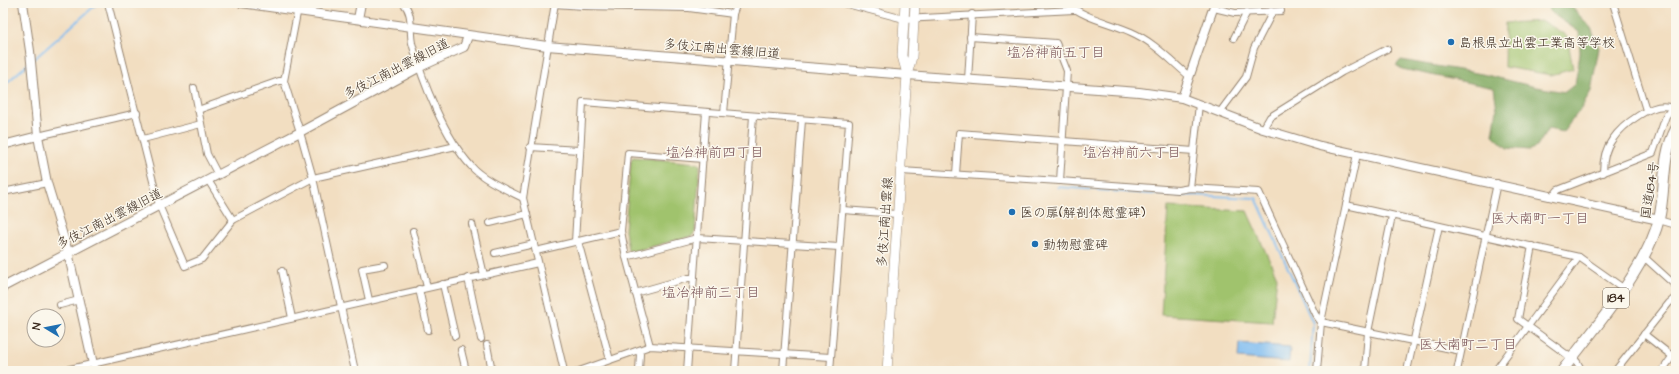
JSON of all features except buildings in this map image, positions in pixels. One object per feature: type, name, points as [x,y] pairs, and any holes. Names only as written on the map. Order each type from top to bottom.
[{"type":"highway","name":"国道184号","points":[[1562,371],[1644,257],[1659,220],[1667,156],[1676,130]]},
{"type":"main road","name":"多伎江南出雲線","points":[[905,3],[902,56],[907,75]]},
{"type":"main road","name":"多伎江南出雲線","points":[[887,371],[907,75],[912,57],[915,3]]},
{"type":"street","points":[[23,3],[30,51],[38,136],[47,183],[68,252],[94,367]]},
{"type":"street","points":[[108,3],[159,205],[185,266],[202,259],[233,220],[313,178],[456,146]]},
{"type":"street","points":[[241,3],[298,7],[358,19],[468,36]]},
{"type":"street","points":[[358,19],[361,3]]},
{"type":"street","points":[[403,3],[409,9],[412,42],[420,67],[438,113],[456,146],[474,170],[522,198]]},
{"type":"street","points":[[564,371],[522,198],[555,3],[689,8],[733,14]]},
{"type":"street","points":[[724,113],[733,14],[738,3]]},
{"type":"street","points":[[843,3],[904,19],[972,14],[1074,10],[1131,32],[1153,44],[1190,76]]},
{"type":"street","points":[[1067,3],[1074,10]]},
{"type":"street","points":[[1613,3],[1646,110]]},
{"type":"street","points":[[1182,98],[1215,6],[1235,13],[1281,11]]},
{"type":"street","points":[[298,7],[284,81],[313,178],[354,371]]},
{"type":"street","points":[[1234,38],[1247,12]]},
{"type":"street","points":[[1220,112],[1246,77],[1254,48],[1271,15],[1271,12]]},
{"type":"street","points":[[968,80],[972,14]]},
{"type":"street","name":"多伎江南出雲線旧道","points":[[3,287],[300,132],[420,67],[464,46],[468,36],[547,46],[968,80],[1139,92],[1182,98],[1263,129],[1320,146],[1497,183],[1659,220]]},
{"type":"street","points":[[970,37],[1056,43],[1067,71],[1060,181]]},
{"type":"street","points":[[1263,129],[1270,117],[1342,72],[1387,49]]},
{"type":"street","points":[[198,110],[279,81],[284,81]]},
{"type":"street","points":[[194,88],[207,154],[218,174]]},
{"type":"street","points":[[610,360],[576,242],[579,150],[583,102],[848,123],[843,210],[830,371]]},
{"type":"street","points":[[1553,196],[1558,190],[1653,154],[1659,133],[1671,108],[1676,102]]},
{"type":"street","points":[[1190,188],[1199,104]]},
{"type":"street","points":[[1603,173],[1607,148],[1612,140],[1646,110],[1664,105],[1671,108]]},
{"type":"street","points":[[688,371],[706,112]]},
{"type":"street","points":[[3,145],[137,113]]},
{"type":"street","points":[[735,371],[753,116]]},
{"type":"street","points":[[784,371],[802,120]]},
{"type":"street","points":[[143,139],[201,124]]},
{"type":"street","points":[[956,174],[959,132],[1194,151]]},
{"type":"street","points":[[530,147],[579,150]]},
{"type":"street","points":[[650,346],[635,293],[621,231],[628,153],[703,159]]},
{"type":"street","points":[[1317,371],[1321,322],[1357,154]]},
{"type":"street","points":[[901,171],[1178,190],[1190,188],[1259,192],[1315,314],[1321,322],[1461,351]]},
{"type":"street","points":[[208,180],[233,220]]},
{"type":"street","points":[[3,192],[47,183]]},
{"type":"street","points":[[1457,371],[1497,183]]},
{"type":"street","points":[[1346,206],[1486,235],[1579,257],[1623,288]]},
{"type":"street","points":[[843,210],[897,214]]},
{"type":"street","points":[[490,223],[526,214]]},
{"type":"street","points":[[1365,371],[1368,332],[1392,216]]},
{"type":"street","points":[[1659,220],[1676,225]]},
{"type":"street","points":[[472,224],[484,275]]},
{"type":"street","points":[[1407,371],[1439,226]]},
{"type":"street","points":[[413,231],[427,287]]},
{"type":"street","points":[[536,251],[621,231]]},
{"type":"street","points":[[626,257],[698,238],[839,247]]},
{"type":"street","points":[[495,253],[534,244]]},
{"type":"street","points":[[1532,246],[1518,319],[1578,362],[1582,371]]},
{"type":"street","points":[[1495,371],[1579,257]]},
{"type":"street","points":[[1644,257],[1676,286]]},
{"type":"street","points":[[61,371],[94,367],[341,306],[538,263]]},
{"type":"street","points":[[369,300],[362,269],[385,264]]},
{"type":"street","points":[[282,271],[292,318]]},
{"type":"street","points":[[468,278],[481,339]]},
{"type":"street","points":[[635,293],[688,278],[694,278]]},
{"type":"street","points":[[443,284],[455,336]]},
{"type":"street","points":[[419,289],[428,330]]},
{"type":"street","points":[[1615,371],[1676,297]]},
{"type":"street","points":[[60,305],[79,300]]},
{"type":"street","points":[[1644,334],[1674,354],[1662,371]]},
{"type":"street","points":[[486,345],[492,371]]},
{"type":"street","points":[[579,371],[650,346],[831,357]]},
{"type":"street","points":[[461,350],[466,371]]},
{"type":"street","points":[[638,351],[640,354],[639,371]]},
{"type":"green space","points":[[1547,3],[1568,3],[1591,28],[1599,48],[1591,91],[1583,106],[1563,132],[1548,129],[1537,147],[1529,150],[1507,148],[1493,135],[1497,109],[1494,88],[1402,69],[1396,65],[1401,60],[1482,74],[1536,87],[1565,92],[1575,84],[1580,53],[1579,32],[1550,12]]},
{"type":"green space","points":[[1543,21],[1567,36],[1573,69],[1551,75],[1504,67],[1505,23]]},
{"type":"green space","points":[[633,157],[697,163],[700,165],[695,232],[692,236],[631,252],[628,250],[625,230],[631,160]]},
{"type":"green space","points":[[1168,207],[1247,211],[1277,277],[1272,322],[1161,315]]},
{"type":"water","points":[[1239,343],[1290,347],[1289,362],[1238,358]]},
{"type":"waterway","points":[[34,59],[98,3]]},
{"type":"waterway","points":[[3,86],[29,63]]},
{"type":"waterway","points":[[1058,187],[1177,196],[1192,195],[1256,198],[1313,323],[1310,371]]},
{"type":"place","name":"島根県立出雲工業高等学校","points":[[1451,42]]},
{"type":"place","name":"医の扉(解剖体慰霊碑)","points":[[1012,212]]},
{"type":"place","name":"動物慰霊碑","points":[[1035,244]]},
{"type":"district","name":"塩冶神前五丁目","points":[[1056,52]]},
{"type":"district","name":"塩冶神前四丁目","points":[[715,152]]},
{"type":"district","name":"塩冶神前六丁目","points":[[1132,152]]},
{"type":"district","name":"医大南町一丁目","points":[[1540,218]]},
{"type":"district","name":"塩冶神前三丁目","points":[[711,292]]},
{"type":"district","name":"医大南町二丁目","points":[[1468,344]]}]
